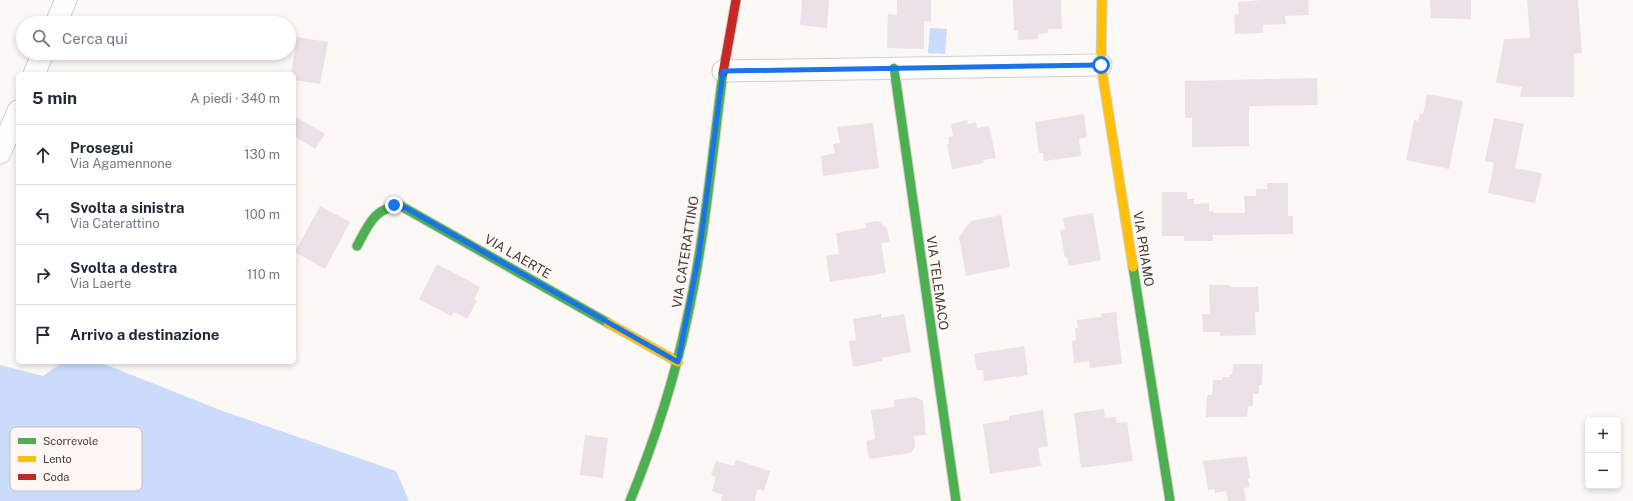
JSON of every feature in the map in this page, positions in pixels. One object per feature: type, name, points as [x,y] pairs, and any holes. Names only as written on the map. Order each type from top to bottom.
[{"type":"street","points":[[59,16],[66,0]]},
{"type":"street","name":"VIA CATERATTINO","points":[[630,501],[663,415],[678,362],[699,255],[723,71],[736,0]]},
{"type":"street","name":"VIA PRIAMO","points":[[1102,0],[1101,65],[1170,501]]},
{"type":"street","points":[[35,72],[40,60]]},
{"type":"street","points":[[723,71],[1101,65]]},
{"type":"street","name":"VIA TELEMACO","points":[[894,68],[956,501]]},
{"type":"street","points":[[0,153],[16,116]]},
{"type":"street","name":"VIA LAERTE","points":[[358,246],[379,212],[389,206],[401,206],[678,362]]},
{"type":"water","points":[[930,28],[947,29],[945,54],[928,53]]},
{"type":"water","points":[[60,364],[104,364],[220,410],[396,471],[409,501],[0,501],[0,365],[43,376]]},
{"type":"building","points":[[802,0],[829,0],[827,28],[800,25]]},
{"type":"building","points":[[897,0],[931,0],[931,22],[924,21],[924,49],[887,48],[888,14],[897,15]]},
{"type":"building","points":[[1013,0],[1061,0],[1062,29],[1048,29],[1048,33],[1038,34],[1038,39],[1018,40],[1018,30],[1014,31]]},
{"type":"building","points":[[1262,0],[1308,0],[1309,15],[1285,16],[1286,24],[1263,25],[1263,33],[1235,34],[1234,14],[1239,14],[1238,2]]},
{"type":"building","points":[[1430,0],[1471,0],[1471,19],[1431,18]]},
{"type":"building","points":[[1527,0],[1578,0],[1582,53],[1574,54],[1574,97],[1520,97],[1522,87],[1496,83],[1504,39],[1530,38]]},
{"type":"building","points":[[297,37],[328,42],[320,84],[296,80],[296,72],[291,72],[293,60],[296,60]]},
{"type":"building","points":[[1317,78],[1318,105],[1249,106],[1249,146],[1192,147],[1192,118],[1185,118],[1185,81]]},
{"type":"building","points":[[1427,94],[1463,101],[1449,169],[1406,160],[1414,120],[1418,121],[1420,113],[1423,114]]},
{"type":"building","points":[[1084,114],[1087,137],[1079,139],[1081,156],[1044,161],[1043,153],[1039,153],[1035,122]]},
{"type":"building","points":[[296,117],[325,134],[315,149],[296,137]]},
{"type":"building","points":[[1494,118],[1524,124],[1515,168],[1542,173],[1535,203],[1488,193],[1494,163],[1485,161]]},
{"type":"building","points":[[967,120],[968,124],[976,122],[977,128],[989,126],[996,158],[983,160],[984,163],[952,169],[947,145],[949,144],[948,137],[953,136],[951,124]]},
{"type":"building","points":[[873,123],[879,168],[823,176],[821,156],[835,153],[833,144],[840,143],[837,127]]},
{"type":"building","points":[[1267,183],[1288,183],[1288,216],[1293,216],[1293,234],[1213,235],[1213,241],[1184,241],[1184,236],[1162,236],[1162,192],[1187,192],[1187,199],[1194,199],[1194,204],[1209,203],[1209,211],[1213,211],[1213,213],[1245,213],[1244,196],[1256,196],[1256,189],[1267,189]]},
{"type":"building","points":[[320,206],[350,222],[325,269],[296,253]]},
{"type":"building","points":[[1093,213],[1101,260],[1069,266],[1067,257],[1065,258],[1060,230],[1065,229],[1063,218]]},
{"type":"building","points":[[1001,215],[1010,267],[966,276],[959,237],[971,221]]},
{"type":"building","points":[[878,221],[887,228],[890,242],[881,243],[886,273],[830,282],[826,256],[839,254],[836,233],[866,228],[865,223]]},
{"type":"building","points":[[437,264],[480,287],[474,300],[477,301],[467,319],[454,312],[451,316],[419,299]]},
{"type":"building","points":[[1209,285],[1258,287],[1259,312],[1255,312],[1256,335],[1220,336],[1220,332],[1203,332],[1202,314],[1210,314]]},
{"type":"building","points":[[1116,312],[1122,364],[1090,368],[1089,361],[1074,363],[1072,341],[1076,340],[1075,328],[1078,328],[1077,320],[1101,317],[1101,314]]},
{"type":"building","points":[[881,314],[881,318],[904,314],[911,352],[882,358],[882,361],[853,367],[849,341],[856,340],[853,319]]},
{"type":"building","points":[[1024,346],[1028,375],[984,381],[983,370],[977,370],[974,354]]},
{"type":"building","points":[[1233,364],[1263,364],[1262,385],[1259,385],[1259,394],[1253,394],[1253,406],[1248,406],[1247,417],[1206,417],[1207,395],[1212,395],[1213,380],[1222,380],[1222,377],[1230,377],[1230,375],[1232,375]]},
{"type":"building","points":[[916,397],[923,401],[926,435],[914,436],[915,446],[911,453],[869,459],[866,441],[875,439],[871,410],[895,407],[894,400]]},
{"type":"building","points":[[1104,409],[1105,418],[1116,417],[1117,423],[1127,422],[1133,461],[1081,468],[1074,413]]},
{"type":"building","points":[[1043,410],[1048,446],[1038,448],[1041,466],[990,474],[983,424],[1009,420],[1009,416]]},
{"type":"building","points":[[585,435],[608,438],[603,478],[580,475]]},
{"type":"building","points":[[1247,456],[1250,478],[1248,479],[1250,487],[1244,488],[1246,501],[1228,501],[1226,491],[1215,493],[1215,489],[1208,490],[1203,461]]},
{"type":"building","points":[[736,460],[770,471],[764,491],[758,489],[754,501],[721,501],[723,495],[712,491],[716,477],[711,475],[716,461],[734,466]]},
{"type":"traffic: fast","points":[[894,68],[956,501]]},
{"type":"traffic: fast","points":[[630,501],[663,411],[687,319],[699,258],[723,73]]},
{"type":"traffic: fast","points":[[357,246],[373,218],[385,209],[401,206],[608,323]]},
{"type":"traffic: fast","points":[[1133,267],[1170,501]]},
{"type":"traffic: slow","points":[[1102,0],[1101,65],[1133,267]]},
{"type":"traffic: slow","points":[[608,323],[678,362]]},
{"type":"traffic: jam","points":[[723,73],[736,0]]},
{"type":"route","points":[[394,205],[406,208],[678,362],[699,255],[723,71],[1101,65]]}]
